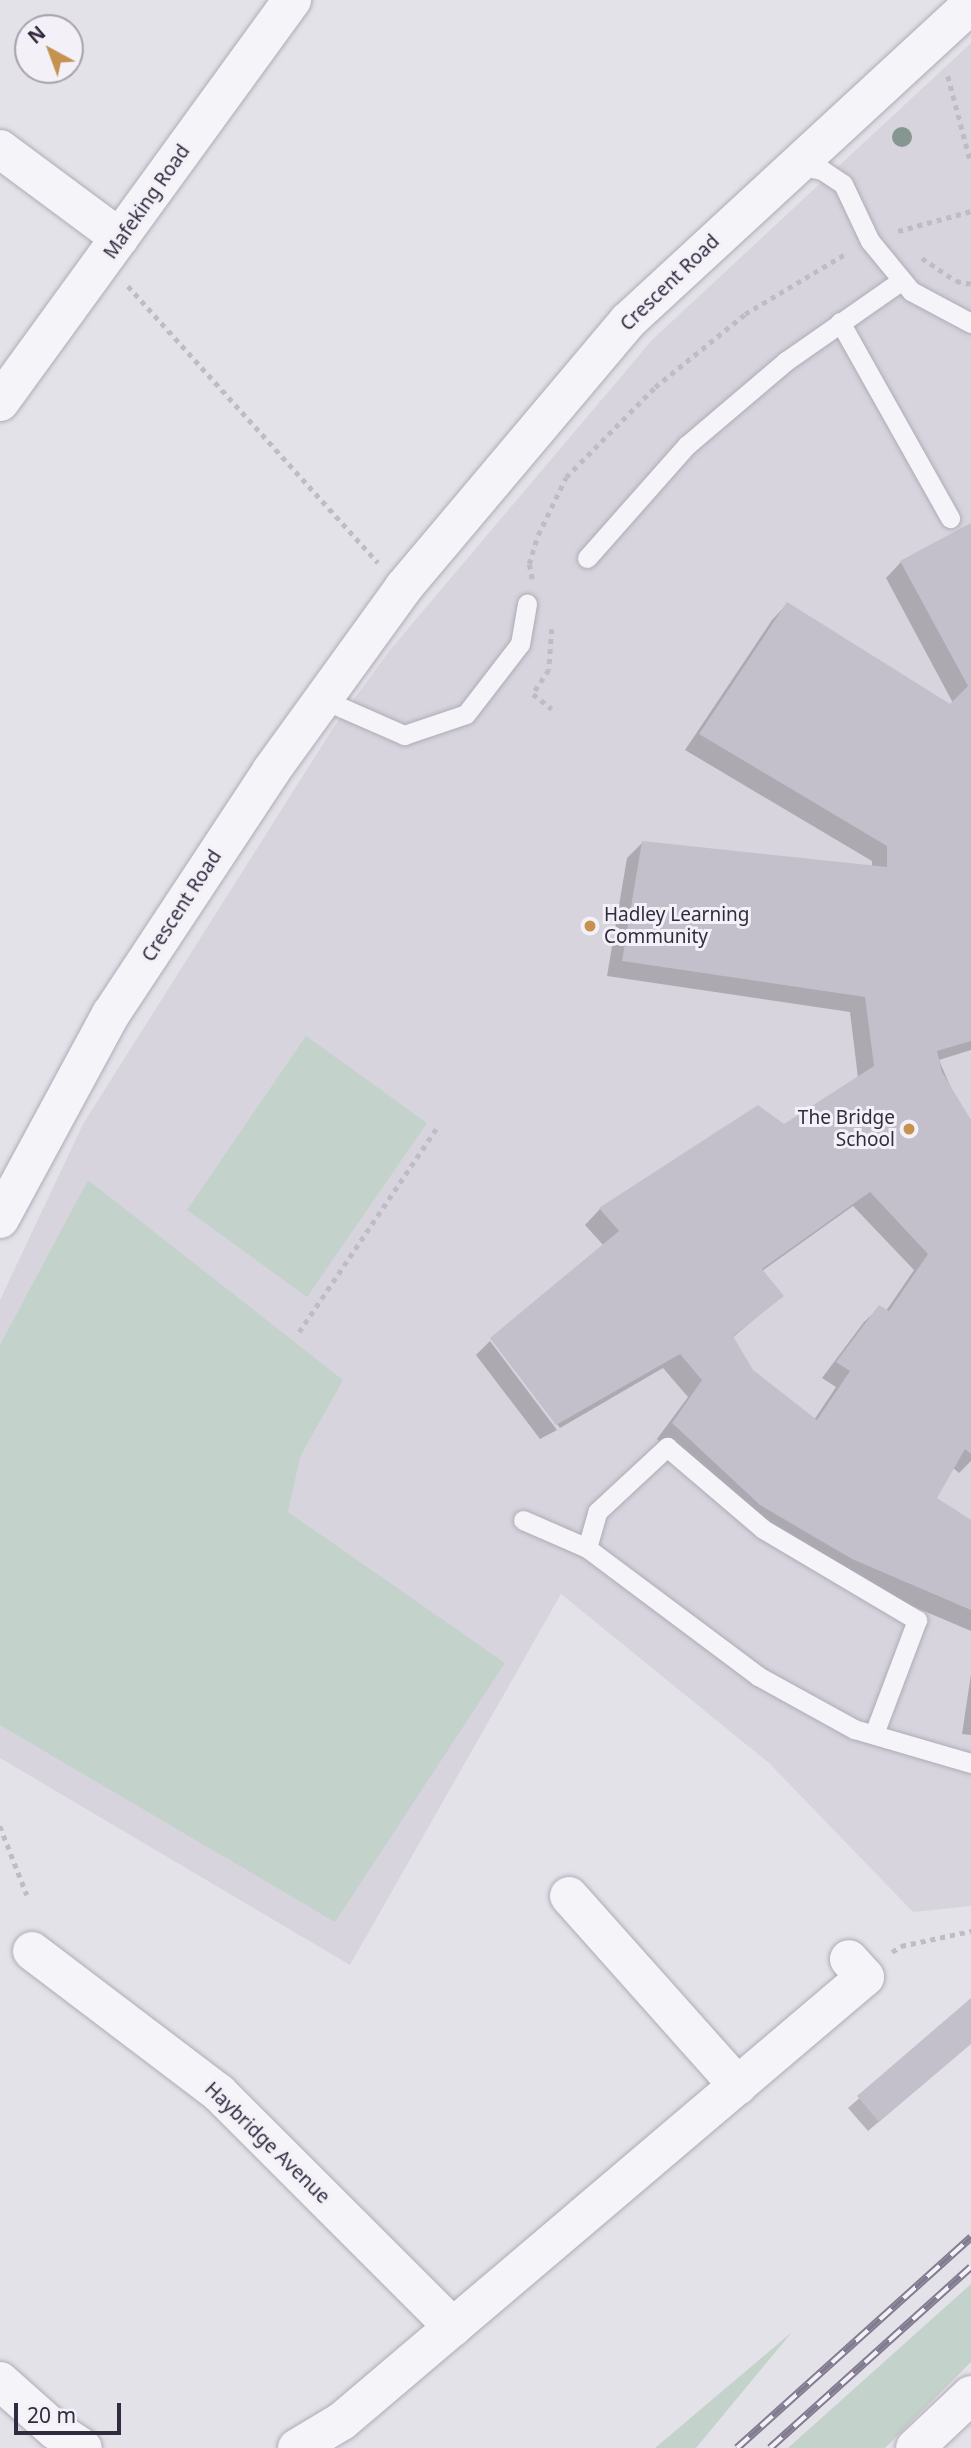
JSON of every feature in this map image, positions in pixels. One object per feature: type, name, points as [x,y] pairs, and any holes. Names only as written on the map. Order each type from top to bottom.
[{"type":"street","name":"Mafeking Road","points":[[0,402],[292,0]]},
{"type":"street","name":"Crescent Road","points":[[0,1219],[111,1014],[394,589],[628,321],[965,4]]},
{"type":"street","points":[[0,149],[112,249]]},
{"type":"street","points":[[569,1896],[738,2086]]},
{"type":"street","name":"Haybridge Avenue","points":[[32,1951],[219,2092],[453,2327]]},
{"type":"street","points":[[297,2448],[342,2421],[869,1973]]},
{"type":"street","points":[[0,2381],[59,2442]]},
{"type":"street","points":[[915,2448],[971,2395]]},
{"type":"lane","points":[[796,165],[822,170],[843,184],[870,241],[911,290],[971,323]]},
{"type":"lane","points":[[587,558],[687,445],[760,382],[839,322],[902,280]]},
{"type":"lane","points":[[839,322],[950,518]]},
{"type":"lane","points":[[322,699],[404,735],[466,714],[520,644],[527,604]]},
{"type":"lane","points":[[587,1548],[597,1512],[667,1447],[763,1529],[917,1620],[874,1734]]},
{"type":"lane","points":[[523,1520],[587,1548],[758,1676],[854,1729],[971,1763]]},
{"type":"path","points":[[947,71],[971,163]]},
{"type":"path","points":[[886,233],[971,211]]},
{"type":"path","points":[[898,231],[905,239]]},
{"type":"path","points":[[112,249],[394,589]]},
{"type":"path","points":[[918,255],[956,281],[971,284]]},
{"type":"path","points":[[299,1332],[436,1129]]},
{"type":"path","points":[[0,1826],[27,1895]]},
{"type":"path","points":[[869,1973],[901,1945],[971,1931]]},
{"type":"shaded area","name":"Hadley Learning Community","points":[[971,43],[971,1906],[913,1912],[769,1763],[561,1594],[350,1965],[0,1758],[0,1300],[83,1124],[333,728],[390,650],[652,340]]},
{"type":"shaded area","points":[[306,1036],[427,1123],[307,1297],[187,1210]]},
{"type":"shaded area","points":[[88,1180],[343,1380],[300,1457],[288,1512],[505,1663],[335,1922],[0,1725],[0,1345]]},
{"type":"shaded area","points":[[971,2284],[971,2362],[885,2448],[788,2448]]},
{"type":"shaded area","points":[[792,2332],[696,2448],[655,2448]]},
{"type":"building","points":[[971,523],[971,1041],[937,1051],[942,1072],[971,1120],[971,1454],[965,1449],[937,1498],[971,1520],[971,1610],[852,1559],[760,1505],[672,1423],[702,1380],[680,1354],[556,1425],[490,1338],[619,1231],[599,1208],[758,1105],[784,1124],[874,1066],[865,997],[622,961],[642,841],[887,867],[887,846],[699,734],[787,602],[950,704],[968,686],[900,561]],"holes":[[[870,1192],[928,1254],[889,1311],[879,1305],[836,1362],[850,1371],[817,1420],[753,1370],[733,1336],[784,1296],[762,1269]]]},
{"type":"building","points":[[971,1998],[971,2044],[879,2122],[857,2096]]},
{"type":"railway","points":[[737,2448],[971,2237]]},
{"type":"railway","points":[[770,2448],[971,2267]]},
{"type":"place","name":"Hadley Learning Community","points":[[590,926]]},
{"type":"place","name":"The Bridge School","points":[[909,1129]]}]
